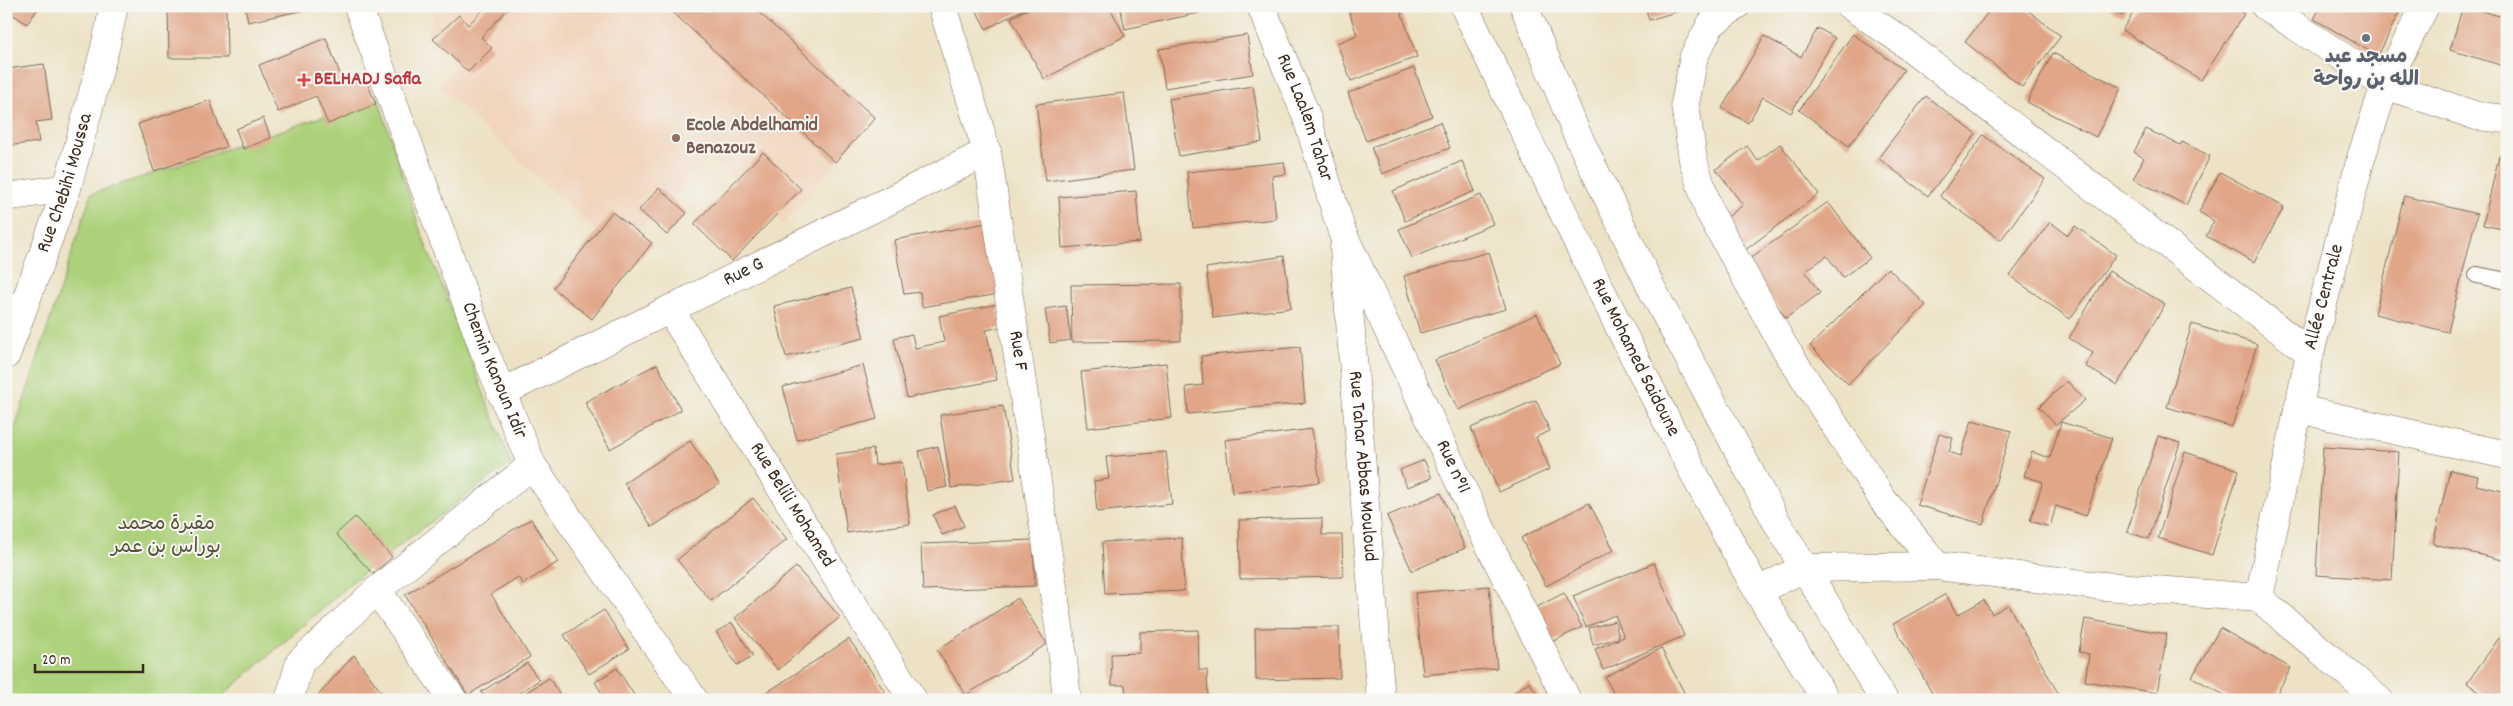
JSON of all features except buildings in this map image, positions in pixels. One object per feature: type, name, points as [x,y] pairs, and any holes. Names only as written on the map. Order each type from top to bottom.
[{"type":"street","name":"Rue Chebihi Moussa","points":[[6,355],[67,188],[105,48],[114,6]]},
{"type":"street","name":"Chemin Kanoun Idir","points":[[358,6],[502,393],[532,465],[694,700]]},
{"type":"street","name":"Rue F","points":[[942,6],[986,152],[1061,640],[1067,700]]},
{"type":"street","name":"Rue Laalem Tahar","points":[[1261,6],[1306,115],[1342,232]]},
{"type":"street","name":"Rue Mohamed Saidoune","points":[[1464,6],[1619,326],[1758,591],[1826,700]]},
{"type":"street","points":[[1524,6],[1576,132],[1653,291],[1776,521],[1884,700]]},
{"type":"street","points":[[1736,6],[1711,24],[1694,56],[1685,104],[1693,160],[1710,211],[1783,345],[1883,500],[1937,566]]},
{"type":"street","points":[[1850,6],[1899,38],[2310,353]]},
{"type":"street","points":[[2265,6],[2385,85],[2477,116],[2507,119]]},
{"type":"street","name":"Allée Centrale","points":[[2259,598],[2310,353],[2361,158],[2385,85],[2425,6]]},
{"type":"street","name":"Rue G","points":[[502,393],[986,152]]},
{"type":"street","points":[[6,197],[67,188]]},
{"type":"street","name":"Rue Tahar Abbas Mouloud","points":[[1342,232],[1381,700]]},
{"type":"street","name":"Rue n°11","points":[[1342,232],[1482,530],[1567,700]]},
{"type":"street","name":"Rue Belili Mohamed","points":[[670,310],[913,700]]},
{"type":"street","points":[[2298,408],[2507,455]]},
{"type":"street","points":[[289,700],[300,662],[377,590],[532,465]]},
{"type":"street","points":[[1758,591],[1804,568],[1937,566],[2091,584],[2259,598],[2379,700]]},
{"type":"street","points":[[377,590],[453,700]]},
{"type":"lane","points":[[2477,274],[2507,281]]},
{"type":"shaded area","name":"Ecole Abdelhamid Benazouz","points":[[436,6],[757,6],[875,118],[783,224],[710,158],[617,251],[439,86],[458,63],[427,33]]},
{"type":"green space","name":"مقبرة محمد بوراس بن عمر","points":[[378,98],[419,227],[511,463],[365,571],[218,700],[6,700],[6,438],[16,425],[91,194]]},
{"type":"place","name":"مسجد عبد الله بن رواحة","points":[[2366,38]]},
{"type":"place","name":"BELHADJ Safia","points":[[304,80]]},
{"type":"place","name":"Ecole Abdelhamid Benazouz","points":[[676,138]]}]
